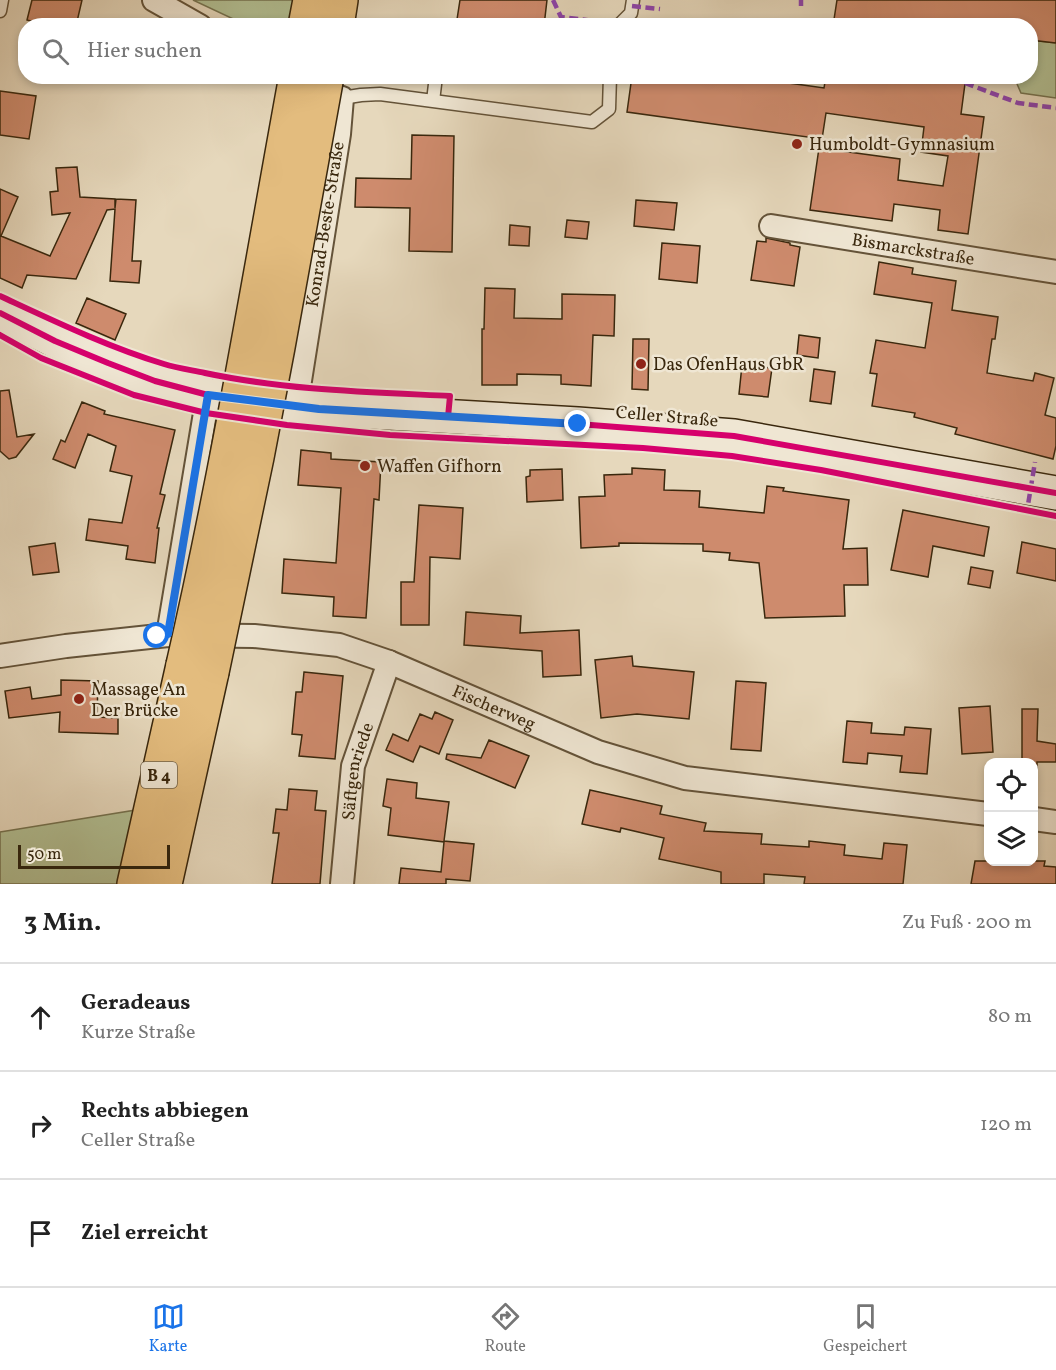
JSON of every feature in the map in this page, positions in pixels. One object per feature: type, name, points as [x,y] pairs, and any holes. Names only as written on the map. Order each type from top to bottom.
[{"type":"highway","points":[[316,18],[332,7]]},
{"type":"highway","name":"B 4","points":[[165,884],[198,669],[220,490],[295,84]]},
{"type":"highway","name":"B 4","points":[[134,884],[198,669],[270,391],[335,87]]},
{"type":"street","points":[[154,0],[186,18]]},
{"type":"street","points":[[305,84],[321,93],[335,87]]},
{"type":"street","name":"Konrad-Beste-Straße","points":[[296,406],[339,134],[335,87]]},
{"type":"street","name":"Bismarckstraße","points":[[771,226],[1056,272]]},
{"type":"street","name":"Celler Straße","points":[[0,313],[60,334],[155,381],[208,395],[374,413],[578,424],[734,436],[1056,493]]},
{"type":"street","points":[[168,634],[208,395]]},
{"type":"street","name":"Fischerweg","points":[[0,656],[168,634],[254,636],[339,645],[389,662],[598,752],[685,778],[984,814]]},
{"type":"street","name":"Säftgenriede","points":[[342,884],[353,766],[389,662]]},
{"type":"street","points":[[1038,820],[1056,822]]},
{"type":"lane","points":[[0,12],[2,0]]},
{"type":"lane","points":[[626,18],[631,13],[633,0]]},
{"type":"lane","points":[[433,101],[435,84]]},
{"type":"lane","points":[[335,87],[361,95],[380,94],[592,122],[609,109],[610,84]]},
{"type":"green space","points":[[193,0],[296,0],[294,18],[231,18]]},
{"type":"green space","points":[[1038,41],[1056,43],[1056,98],[1021,93],[1017,84],[1038,84]]},
{"type":"green space","points":[[136,810],[119,884],[0,884],[0,832]]},
{"type":"building","points":[[32,0],[82,0],[78,18],[28,18]]},
{"type":"building","points":[[460,0],[547,0],[545,18],[457,18]]},
{"type":"building","points":[[837,0],[1056,0],[1056,43],[1038,41],[1038,18],[834,18]]},
{"type":"building","points":[[631,84],[796,84],[824,88],[825,84],[965,84],[961,114],[984,117],[968,234],[938,230],[940,210],[894,204],[892,221],[810,210],[819,148],[900,159],[898,180],[943,186],[948,156],[921,152],[924,127],[826,113],[822,139],[627,112]]},
{"type":"building","points":[[0,91],[36,96],[29,139],[0,135]]},
{"type":"building","points":[[412,135],[454,136],[452,252],[409,251],[410,208],[355,207],[356,178],[411,179]]},
{"type":"building","points":[[77,167],[80,197],[115,199],[115,208],[116,199],[136,200],[132,261],[141,261],[139,283],[110,281],[115,209],[107,210],[76,279],[27,275],[22,288],[0,278],[0,189],[18,197],[1,236],[50,256],[70,213],[52,215],[50,192],[58,191],[56,168]]},
{"type":"building","points":[[636,200],[677,203],[674,230],[634,226]]},
{"type":"building","points":[[567,220],[589,222],[587,239],[565,237]]},
{"type":"building","points":[[510,225],[530,227],[529,246],[509,245]]},
{"type":"building","points":[[766,238],[800,247],[794,286],[751,280],[757,241],[766,242]]},
{"type":"building","points":[[662,243],[700,246],[697,283],[659,279]]},
{"type":"building","points":[[879,262],[913,268],[912,274],[956,281],[952,310],[998,317],[987,373],[1033,381],[1035,373],[1054,378],[1045,415],[1056,418],[1056,446],[1053,459],[955,434],[957,428],[914,417],[915,413],[872,406],[877,374],[870,373],[876,340],[925,348],[932,303],[874,294]]},
{"type":"building","points":[[485,288],[515,289],[514,318],[562,319],[562,294],[615,295],[614,336],[593,335],[591,386],[561,384],[561,375],[517,374],[517,385],[482,385]]},
{"type":"building","points":[[87,298],[126,314],[115,340],[76,323]]},
{"type":"building","points":[[799,335],[820,338],[818,358],[797,355]]},
{"type":"building","name":"Das OfenHaus GbR","points":[[633,339],[649,339],[648,390],[632,389]]},
{"type":"building","points":[[742,365],[772,368],[768,397],[739,394]]},
{"type":"building","points":[[814,369],[835,372],[831,404],[810,401]]},
{"type":"building","points":[[9,390],[17,437],[34,434],[16,457],[9,459],[0,451],[0,391]]},
{"type":"building","points":[[82,402],[105,411],[104,414],[175,430],[160,494],[165,495],[157,528],[159,528],[155,563],[126,559],[128,546],[86,540],[89,519],[122,523],[132,476],[110,471],[116,446],[88,434],[75,468],[53,459],[61,440],[65,442]]},
{"type":"building","points":[[301,450],[331,453],[331,459],[381,462],[379,500],[374,499],[366,618],[333,616],[334,597],[282,593],[284,559],[336,563],[341,488],[298,485]]},
{"type":"building","points":[[632,468],[665,470],[664,490],[700,491],[699,507],[764,513],[767,486],[784,488],[783,491],[849,500],[843,549],[867,548],[868,585],[844,585],[845,616],[765,618],[759,563],[729,560],[730,553],[703,551],[703,544],[619,543],[619,546],[581,548],[579,497],[605,496],[604,475],[632,474]]},
{"type":"building","points":[[562,469],[563,500],[527,502],[526,477],[530,476],[530,470]]},
{"type":"building","points":[[419,505],[463,508],[460,559],[430,557],[429,625],[401,625],[401,582],[414,582]]},
{"type":"building","points":[[903,510],[989,527],[984,556],[933,546],[928,577],[891,570]]},
{"type":"building","points":[[1022,542],[1056,549],[1056,581],[1017,573]]},
{"type":"building","points":[[55,543],[59,572],[33,575],[29,547]]},
{"type":"building","points":[[971,567],[993,571],[990,588],[968,584]]},
{"type":"building","points":[[466,612],[521,616],[520,633],[579,630],[581,675],[543,677],[542,651],[464,645]]},
{"type":"building","points":[[632,656],[633,666],[694,672],[689,719],[637,714],[601,718],[595,660]]},
{"type":"building","points":[[304,672],[343,676],[335,759],[299,756],[302,735],[292,734],[296,692],[302,692]]},
{"type":"building","points":[[61,680],[98,681],[97,717],[118,718],[118,734],[59,732],[60,712],[9,718],[5,691],[30,687],[32,699],[61,695]]},
{"type":"building","points":[[736,681],[766,683],[761,751],[731,749]]},
{"type":"building","points":[[990,706],[993,752],[962,754],[959,708]]},
{"type":"building","points":[[1022,709],[1038,709],[1037,741],[1056,744],[1056,762],[1038,762],[1038,758],[1022,758]]},
{"type":"building","points":[[435,712],[453,720],[439,754],[420,746],[413,762],[386,750],[393,734],[408,741],[420,714],[432,719]]},
{"type":"building","points":[[847,721],[872,723],[871,733],[904,735],[905,727],[931,729],[927,774],[900,772],[902,756],[868,753],[867,764],[843,762]]},
{"type":"building","points":[[489,740],[529,756],[515,788],[446,759],[447,754],[481,758]]},
{"type":"building","points":[[387,779],[417,783],[416,798],[449,802],[444,841],[474,844],[470,881],[446,879],[446,884],[399,884],[401,868],[441,872],[444,842],[388,835],[391,808],[383,806]]},
{"type":"building","points":[[289,789],[317,791],[315,810],[326,811],[320,884],[272,884],[279,833],[273,833],[276,809],[287,810]]},
{"type":"building","points":[[590,790],[662,806],[660,814],[706,823],[704,831],[762,834],[761,844],[809,847],[809,841],[845,845],[844,855],[882,859],[884,843],[907,845],[903,884],[804,884],[805,877],[764,874],[764,884],[721,884],[721,872],[659,859],[664,838],[621,828],[620,832],[582,824]]},
{"type":"building","points":[[975,861],[984,861],[984,866],[1038,866],[1038,861],[1045,861],[1044,866],[1056,867],[1056,884],[971,884]]},
{"type":"marked path","points":[[553,0],[561,17],[569,18]]},
{"type":"marked path","points":[[801,0],[801,6]]},
{"type":"marked path","points":[[632,6],[660,9]]},
{"type":"marked path","points":[[968,84],[1018,103],[1056,108]]},
{"type":"marked path","points":[[1022,510],[1027,511],[1035,462]]},
{"type":"cycle path","points":[[0,296],[102,342],[169,365],[235,379],[296,387],[450,396],[448,417]]},
{"type":"cycle path","points":[[0,313],[55,341],[108,363],[155,381],[208,395],[319,409],[578,424],[734,436],[1056,493]]},
{"type":"cycle path","points":[[0,335],[41,358],[134,395],[206,413],[287,425],[390,435],[643,448],[732,456],[821,470],[1056,516]]},
{"type":"place","name":"Humboldt-Gymnasium","points":[[797,144]]},
{"type":"place","name":"Das OfenHaus GbR","points":[[641,364]]},
{"type":"place","name":"Waffen Gifhorn","points":[[365,466]]},
{"type":"place","name":"Massage An Der Brücke","points":[[79,699]]},
{"type":"route","points":[[157,636],[168,634],[208,395],[319,409],[578,424]]}]
